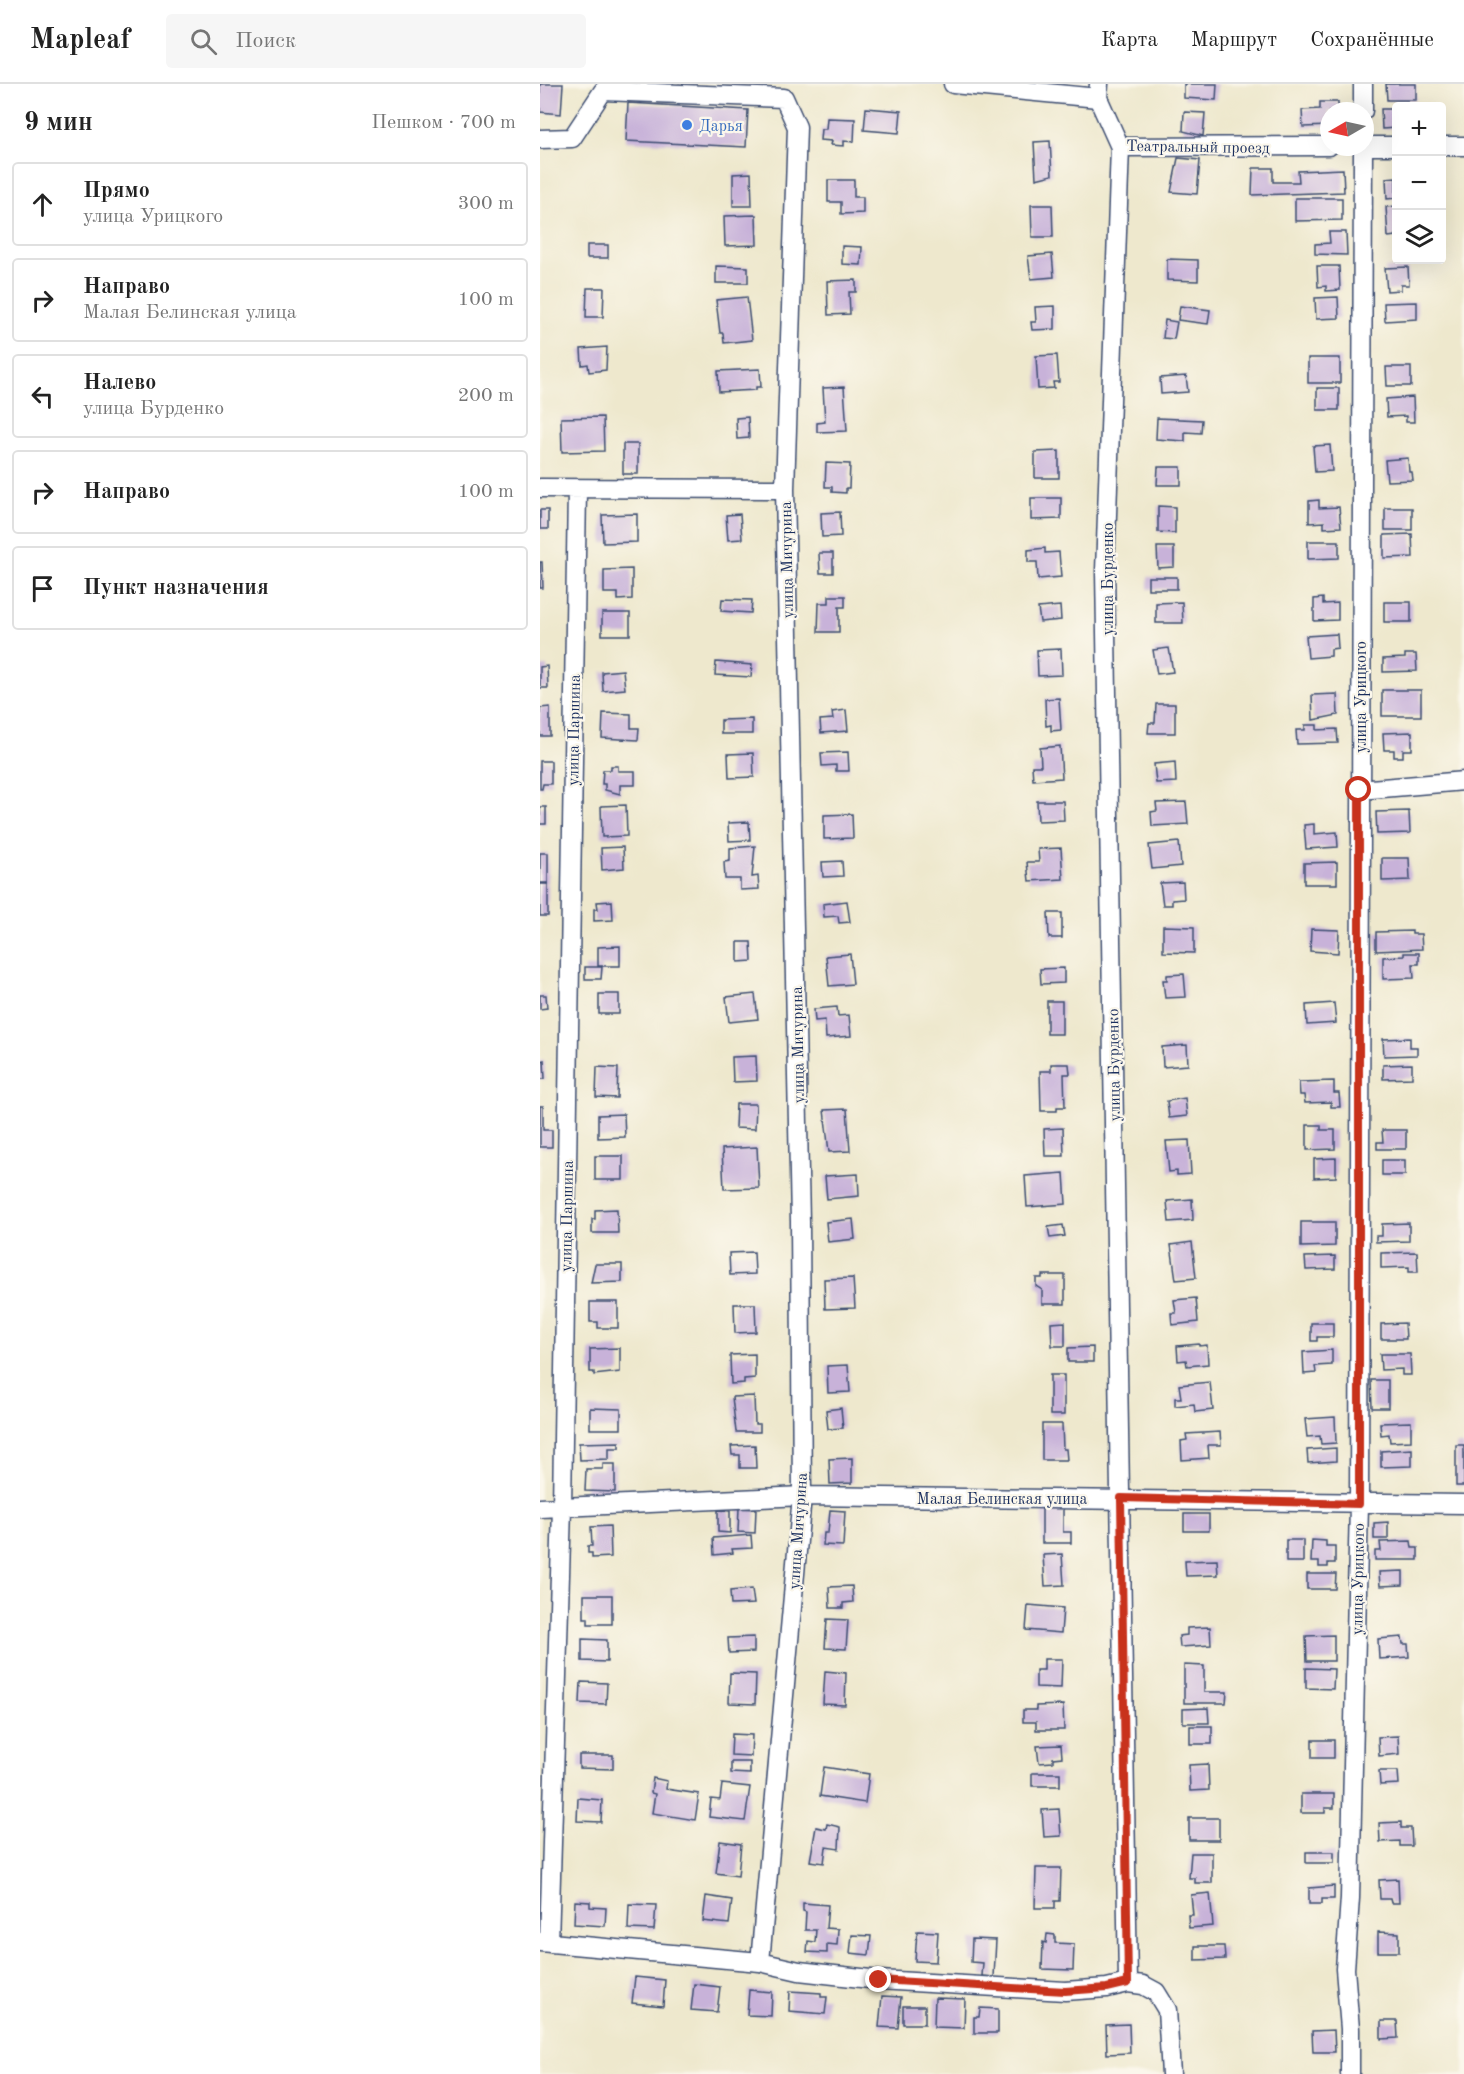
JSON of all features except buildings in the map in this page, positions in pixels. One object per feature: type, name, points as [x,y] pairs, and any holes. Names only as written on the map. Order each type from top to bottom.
[{"type":"street","name":"Театральный проезд","points":[[953,84],[1098,91],[1120,147],[1320,146]]},
{"type":"street","points":[[1363,84],[1363,102]]},
{"type":"street","name":"улица Мичурина","points":[[540,139],[572,138],[603,91],[784,98],[796,127],[785,489],[800,1210],[802,1496],[760,1962]]},
{"type":"street","points":[[1374,147],[1392,146]]},
{"type":"street","points":[[1446,146],[1464,146]]},
{"type":"street","name":"улица Бурденко","points":[[1120,147],[1105,571],[1128,1983]]},
{"type":"street","name":"улица Урицкого","points":[[1350,2074],[1350,2029],[1345,1969],[1350,1898],[1359,1504],[1359,790],[1364,156]]},
{"type":"street","points":[[540,488],[785,489]]},
{"type":"street","name":"улица Паршина","points":[[544,1943],[562,1508],[577,489]]},
{"type":"street","points":[[1359,790],[1464,781]]},
{"type":"street","name":"Малая Белинская улица","points":[[540,1508],[802,1496],[1121,1498],[1359,1504],[1464,1504]]},
{"type":"street","points":[[544,1943],[760,1962],[799,1971],[879,1980],[1053,1990],[1107,1988],[1128,1983],[1143,1985],[1156,1992],[1167,2010],[1172,2074]]},
{"type":"place","name":"Дарья","points":[[687,125]]},
{"type":"route","points":[[879,1980],[1065,1991],[1107,1988],[1128,1983],[1121,1498],[1359,1504],[1359,790]]}]
